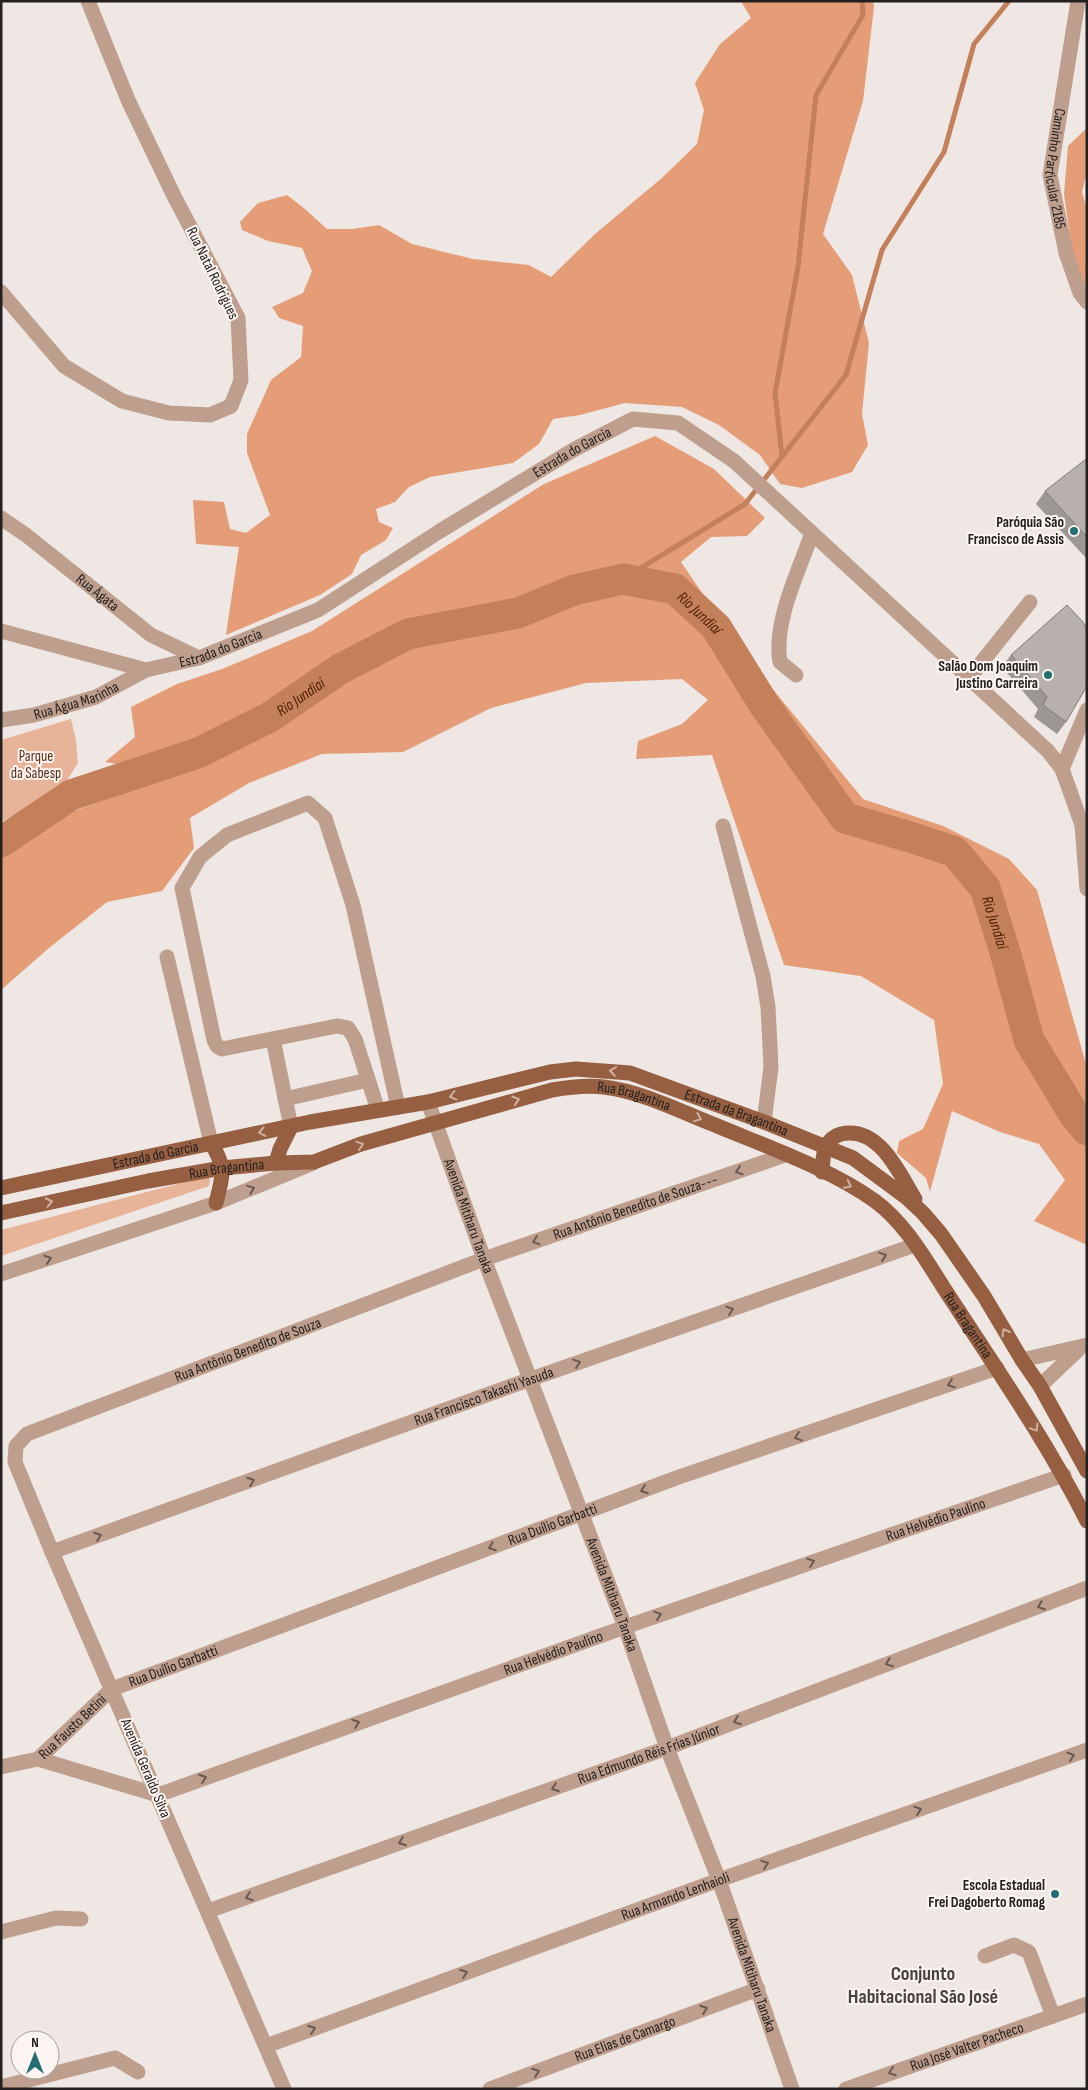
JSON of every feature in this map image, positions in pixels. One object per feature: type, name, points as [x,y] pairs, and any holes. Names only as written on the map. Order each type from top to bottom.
[{"type":"main road","name":"Estrada da Bragantina","points":[[310,1122],[428,1102],[550,1072],[576,1069],[604,1070],[630,1074],[660,1083],[853,1158],[874,1172],[924,1213],[984,1296],[1022,1360],[1040,1386]]},
{"type":"main road","name":"Rua Bragantina","points":[[1,1213],[148,1181],[222,1168],[276,1162],[314,1162],[361,1144],[552,1090],[575,1087],[604,1087],[627,1092],[656,1101],[785,1154],[854,1187],[876,1202],[898,1224],[915,1245],[997,1368],[1064,1475],[1087,1521]]},
{"type":"main road","name":"Estrada do Garcia","points":[[1,1188],[310,1122]]},
{"type":"main road","points":[[740,1136],[754,1132],[764,1122]]},
{"type":"main road","points":[[276,1162],[291,1127]]},
{"type":"main road","points":[[822,1172],[824,1146],[835,1136],[856,1132],[872,1140],[888,1156],[924,1213]]},
{"type":"main road","points":[[210,1143],[218,1155],[222,1168],[222,1181],[216,1203]]},
{"type":"main road","points":[[1040,1386],[1087,1471]]},
{"type":"street","name":"Rua Natal Rodrigues","points":[[1,292],[64,366],[122,401],[169,413],[210,415],[231,406],[241,380],[238,318],[174,196],[140,126],[88,1]]},
{"type":"street","name":"Caminho Particular 2185","points":[[1078,1],[1050,175],[1066,254],[1080,293],[1087,302]]},
{"type":"street","name":"Estrada do Garcia","points":[[1,631],[146,670],[199,658],[318,610],[440,531],[558,459],[633,419],[678,423],[734,460],[1048,751],[1062,769],[1082,825],[1087,889]]},
{"type":"street","name":"Rua Ágata","points":[[1,518],[26,535],[151,635],[199,658]]},
{"type":"street","points":[[796,675],[780,662],[778,648],[779,628],[812,533]]},
{"type":"street","points":[[969,678],[1030,602]]},
{"type":"street","name":"Rua Água Marinha","points":[[1,720],[34,715],[96,696],[146,670]]},
{"type":"street","points":[[1062,769],[1087,710]]},
{"type":"street","points":[[378,1110],[355,1039],[348,1028],[337,1026],[222,1049],[217,1046],[214,1040],[182,888],[200,857],[228,835],[308,802],[325,818],[353,905],[398,1107]]},
{"type":"street","points":[[722,826],[763,976],[768,1007],[772,1067],[764,1122]]},
{"type":"street","points":[[167,958],[210,1143]]},
{"type":"street","points":[[273,1039],[291,1127]]},
{"type":"street","points":[[285,1099],[368,1080]]},
{"type":"street","name":"Avenida Mitiharu Tanaka","points":[[428,1102],[484,1259],[624,1627],[667,1748],[719,1880],[792,2089]]},
{"type":"street","name":"Rua Antônio Benedito de Souza---","points":[[484,1259],[785,1154]]},
{"type":"street","points":[[1,1274],[216,1203],[314,1162]]},
{"type":"street","name":"Rua Francisco Takashi Yasuda","points":[[52,1552],[531,1379],[915,1245]]},
{"type":"street","name":"Rua Antônio Benedito de Souza","points":[[16,1446],[26,1434],[484,1259]]},
{"type":"street","points":[[1022,1360],[1083,1347]]},
{"type":"street","points":[[1040,1386],[1083,1347]]},
{"type":"street","name":"Rua Duílio Garbatti","points":[[112,1689],[581,1513],[997,1368]]},
{"type":"street","name":"Avenida Geraldo Silva","points":[[16,1446],[15,1462],[52,1552],[284,2089]]},
{"type":"street","name":"Rua Helvédio Paulino","points":[[158,1795],[624,1627],[1064,1475]]},
{"type":"street","name":"Rua Edmundo Réis Frias Júnior","points":[[208,1911],[667,1748],[1087,1588]]},
{"type":"street","name":"Rua Fausto Betini","points":[[1,1766],[38,1759],[112,1689]]},
{"type":"street","name":"Rua Armando Lenhaioli","points":[[266,2046],[719,1880],[1087,1750]]},
{"type":"street","points":[[38,1759],[158,1795]]},
{"type":"street","points":[[1,1932],[56,1918],[81,1919]]},
{"type":"street","points":[[985,1956],[1014,1945],[1028,1952],[1053,2016]]},
{"type":"street","name":"Rua Elias de Camargo","points":[[490,2089],[758,1989]]},
{"type":"street","name":"Rua José Valter Pacheco","points":[[846,2089],[1087,2004]]},
{"type":"street","points":[[1,2087],[115,2058],[138,2072]]},
{"type":"green space","name":"Parque da Sabesp","points":[[71,719],[78,763],[63,787],[1,822],[1,740]]},
{"type":"green space","points":[[208,1176],[210,1180],[209,1186],[1,1256],[1,1230]]},
{"type":"shaded area","points":[[741,1],[873,1],[874,7],[863,101],[823,234],[852,275],[869,343],[862,414],[868,445],[852,472],[802,488],[780,484],[760,455],[719,425],[682,407],[625,403],[580,415],[553,419],[539,444],[513,463],[430,477],[409,487],[395,502],[376,509],[379,522],[393,528],[386,540],[361,555],[352,574],[320,595],[226,635],[239,547],[196,544],[193,500],[224,502],[230,529],[246,533],[270,515],[247,453],[247,434],[271,380],[301,357],[303,326],[279,318],[272,307],[303,293],[312,271],[302,248],[268,241],[242,230],[240,222],[258,203],[287,195],[327,229],[352,229],[379,225],[412,244],[473,259],[529,265],[551,277],[595,234],[663,177],[697,144],[704,110],[695,83],[720,44],[751,18]]},
{"type":"shaded area","points":[[1087,128],[1087,172],[1082,192],[1087,209],[1087,292],[1072,250],[1064,194],[1068,146]]},
{"type":"shaded area","points":[[655,436],[714,469],[765,518],[747,536],[711,537],[681,562],[744,654],[863,799],[943,826],[1009,859],[1037,890],[1087,1068],[1087,1106],[1072,1133],[1087,1142],[1087,1245],[1034,1221],[1065,1180],[1039,1144],[1000,1132],[952,1111],[930,1192],[926,1178],[897,1153],[899,1141],[923,1129],[943,1084],[934,1020],[861,976],[784,965],[712,755],[636,759],[638,741],[682,724],[708,700],[682,679],[586,683],[491,708],[403,752],[322,754],[249,783],[190,818],[194,848],[162,891],[107,902],[49,948],[1,990],[1,856],[69,813],[139,787],[170,773],[105,762],[135,737],[131,707],[177,684],[222,669],[312,631],[544,484]]},
{"type":"building","points":[[1087,460],[1087,537],[1045,491]]},
{"type":"building","name":"Salão Dom Joaquim Justino Carreira","points":[[1067,605],[1083,622],[1087,630],[1087,686],[1066,722],[1043,705],[1047,697],[1011,655]]},
{"type":"waterway","points":[[782,456],[775,393],[798,267],[816,95],[863,15],[862,1]]},
{"type":"waterway","points":[[623,579],[745,504],[846,375],[882,250],[944,152],[974,44],[1009,1]]},
{"type":"waterway","name":"Rio Jundiaí","points":[[1,842],[71,795],[198,753],[270,717],[340,669],[408,634],[518,613],[574,590],[623,579],[675,589],[716,627],[765,706],[845,818],[955,852],[985,888],[1029,1040],[1075,1116],[1087,1130]]},
{"type":"place","name":"Paróquia São Francisco de Assis","points":[[1074,531]]},
{"type":"place","name":"Salão Dom Joaquim Justino Carreira","points":[[1048,675]]},
{"type":"place","name":"Escola Estadual Frei Dagoberto Romag","points":[[1055,1894]]},
{"type":"district","name":"Conjunto Habitacional São José","points":[[923,1984]]}]
